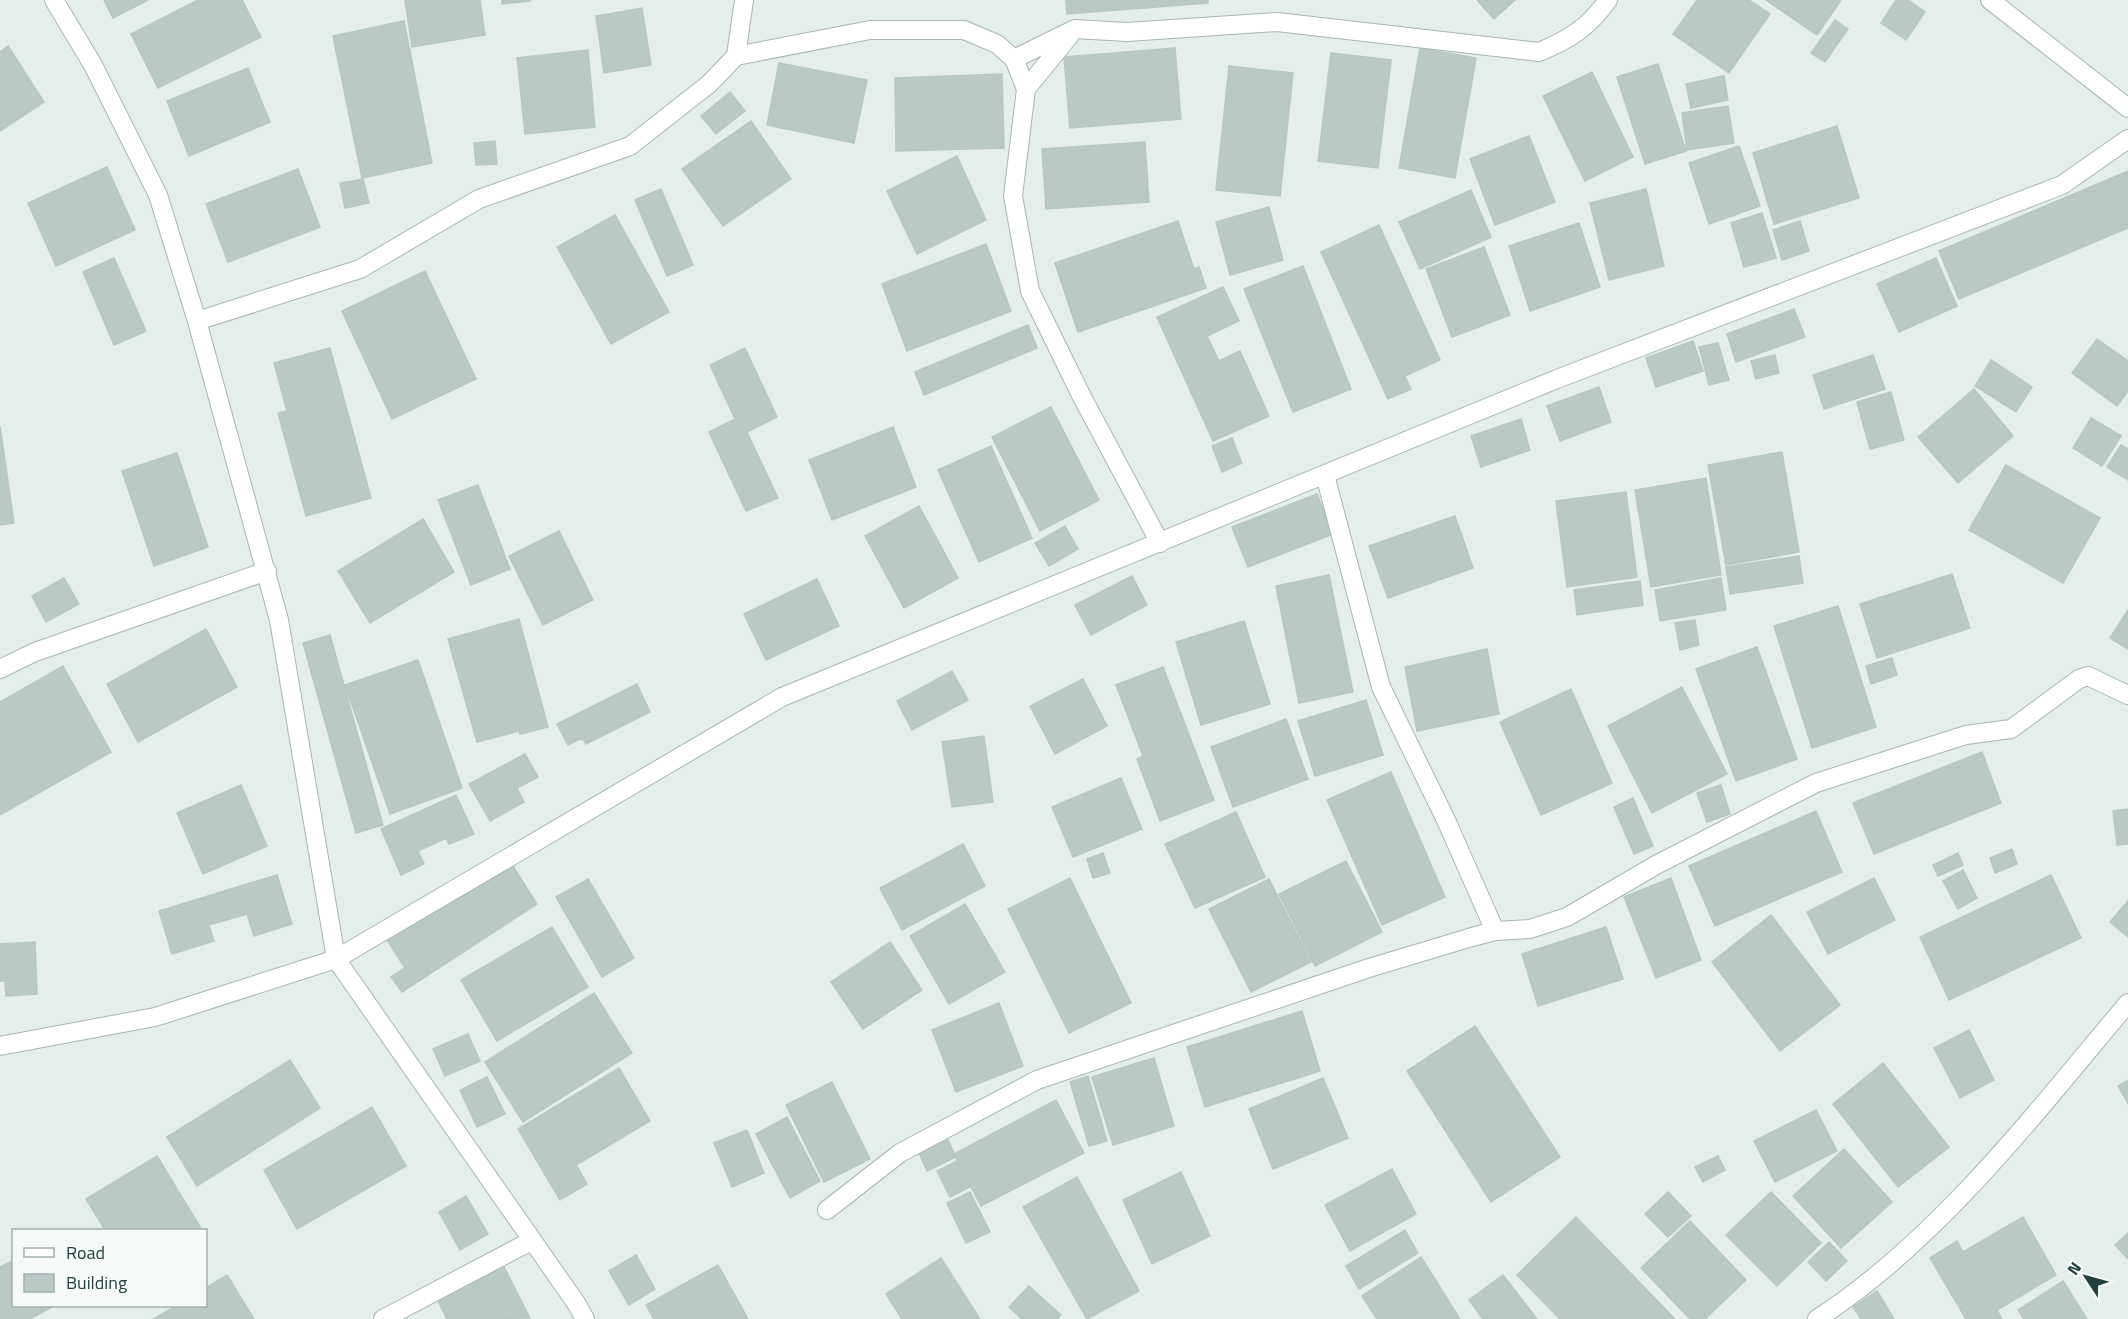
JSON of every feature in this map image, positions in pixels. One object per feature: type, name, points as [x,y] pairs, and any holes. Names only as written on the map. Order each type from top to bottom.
[{"type":"street","points":[[54,0],[93,65],[158,195],[197,321],[279,620],[336,959],[585,1319]]},
{"type":"street","points":[[736,56],[744,0]]},
{"type":"street","points":[[1014,59],[1075,29],[1127,32],[1277,22],[1539,52],[1564,42],[1592,23],[1608,0]]},
{"type":"street","points":[[1989,0],[2128,108]]},
{"type":"street","points":[[1026,88],[1075,29]]},
{"type":"street","points":[[197,321],[360,269],[479,199],[630,146],[709,84],[736,56],[870,30],[964,30],[997,44],[1014,59],[1026,88],[1013,196],[1030,291],[1082,397],[1160,543]]},
{"type":"street","points":[[0,1046],[155,1017],[336,959],[783,697],[1557,379],[2062,184],[2128,139]]},
{"type":"street","points":[[1324,475],[1382,687],[1446,820],[1495,931]]},
{"type":"street","points":[[0,669],[34,652],[267,571]]},
{"type":"street","points":[[827,1210],[900,1153],[1037,1080],[1369,968],[1495,931],[1530,929],[1567,917],[1656,865],[1816,783],[1966,735],[2011,729],[2079,679],[2088,676],[2128,695]]},
{"type":"street","points":[[1817,1319],[1850,1298],[1940,1217],[2032,1116],[2128,1003]]},
{"type":"street","points":[[383,1319],[531,1241]]},
{"type":"building","points":[[104,0],[148,0],[113,18]]},
{"type":"building","points":[[198,0],[242,0],[261,37],[158,88],[131,34]]},
{"type":"building","points":[[405,0],[480,0],[485,35],[412,47]]},
{"type":"building","points":[[502,0],[530,0],[530,1],[502,4]]},
{"type":"building","points":[[1066,0],[1208,0],[1208,3],[1067,14]]},
{"type":"building","points":[[1477,0],[1515,0],[1494,19]]},
{"type":"building","points":[[1697,0],[1749,0],[1770,14],[1729,73],[1673,34]]},
{"type":"building","points":[[1766,0],[1841,0],[1817,35]]},
{"type":"building","points":[[1896,0],[1908,0],[1925,12],[1906,40],[1881,23]]},
{"type":"building","points":[[642,8],[651,65],[604,73],[596,16]]},
{"type":"building","points":[[1835,20],[1848,29],[1825,62],[1811,53]]},
{"type":"building","points":[[404,21],[432,163],[362,178],[333,36]]},
{"type":"building","points":[[8,46],[44,102],[0,131],[0,52]]},
{"type":"building","points":[[1175,48],[1181,119],[1070,128],[1064,57]]},
{"type":"building","points":[[1420,48],[1476,58],[1455,178],[1399,168]]},
{"type":"building","points":[[588,50],[595,127],[525,134],[517,58]]},
{"type":"building","points":[[1331,53],[1391,60],[1378,168],[1318,161]]},
{"type":"building","points":[[779,63],[867,80],[854,143],[767,125]]},
{"type":"building","points":[[1658,64],[1686,151],[1645,164],[1617,77]]},
{"type":"building","points":[[1229,66],[1293,73],[1280,196],[1216,190]]},
{"type":"building","points":[[248,68],[270,122],[189,156],[167,101]]},
{"type":"building","points":[[1592,72],[1633,157],[1585,181],[1543,96]]},
{"type":"building","points":[[1002,74],[1004,148],[896,151],[895,78]]},
{"type":"building","points":[[1724,76],[1728,100],[1691,108],[1686,84]]},
{"type":"building","points":[[730,92],[745,111],[716,134],[701,116]]},
{"type":"building","points":[[1728,106],[1734,143],[1687,150],[1682,113]]},
{"type":"building","points":[[751,121],[791,179],[723,226],[682,169]]},
{"type":"building","points":[[1837,126],[1859,198],[1774,224],[1753,153]]},
{"type":"building","points":[[1529,136],[1555,202],[1495,225],[1470,159]]},
{"type":"building","points":[[495,141],[497,164],[476,165],[474,143]]},
{"type":"building","points":[[1145,142],[1149,202],[1046,209],[1042,149]]},
{"type":"building","points":[[1739,146],[1760,206],[1709,224],[1689,163]]},
{"type":"building","points":[[957,156],[986,220],[917,254],[887,191]]},
{"type":"building","points":[[107,167],[135,230],[56,266],[28,203]]},
{"type":"building","points":[[298,169],[320,227],[228,262],[206,204]]},
{"type":"building","points":[[2128,171],[2128,228],[1959,299],[1939,251]]},
{"type":"building","points":[[363,179],[369,203],[345,208],[340,183]]},
{"type":"building","points":[[661,189],[693,265],[667,276],[635,200]]},
{"type":"building","points":[[1646,189],[1664,266],[1609,280],[1590,203]]},
{"type":"building","points":[[1471,190],[1491,237],[1420,269],[1399,222]]},
{"type":"building","points":[[1269,207],[1283,260],[1230,275],[1216,222]]},
{"type":"building","points":[[1762,213],[1776,258],[1744,267],[1731,223]]},
{"type":"building","points":[[615,215],[669,312],[611,344],[557,247]]},
{"type":"building","points":[[1178,221],[1194,269],[1199,267],[1206,288],[1078,332],[1055,263]]},
{"type":"building","points":[[1800,221],[1809,251],[1782,260],[1773,230]]},
{"type":"building","points":[[1579,223],[1600,287],[1530,311],[1509,246]]},
{"type":"building","points":[[1379,225],[1440,360],[1405,376],[1411,389],[1388,399],[1321,252]]},
{"type":"building","points":[[986,244],[1011,311],[907,351],[882,284]]},
{"type":"building","points":[[1484,247],[1510,315],[1452,337],[1426,269]]},
{"type":"building","points":[[114,258],[146,331],[114,345],[83,272]]},
{"type":"building","points":[[1936,258],[1957,306],[1899,332],[1877,284]]},
{"type":"building","points":[[1303,266],[1351,389],[1293,412],[1244,289]]},
{"type":"building","points":[[425,271],[476,379],[392,419],[342,311]]},
{"type":"building","points":[[1223,287],[1239,321],[1207,336],[1219,361],[1240,351],[1269,416],[1213,441],[1157,317]]},
{"type":"building","points":[[1794,309],[1805,337],[1736,362],[1727,334]]},
{"type":"building","points":[[1028,325],[1037,348],[924,395],[915,372]]},
{"type":"building","points":[[2097,339],[2128,361],[2128,391],[2117,406],[2072,373]]},
{"type":"building","points":[[1693,341],[1703,371],[1656,387],[1646,358]]},
{"type":"building","points":[[1718,343],[1729,380],[1709,385],[1699,347]]},
{"type":"building","points":[[330,348],[371,498],[306,516],[278,413],[287,411],[274,363]]},
{"type":"building","points":[[745,348],[777,417],[747,432],[778,498],[746,511],[709,432],[735,419],[710,365]]},
{"type":"building","points":[[1775,355],[1779,373],[1756,379],[1751,361]]},
{"type":"building","points":[[1873,355],[1885,389],[1824,409],[1813,375]]},
{"type":"building","points":[[1991,360],[2032,387],[2016,412],[1975,386]]},
{"type":"building","points":[[1599,387],[1611,422],[1560,441],[1547,406]]},
{"type":"building","points":[[1974,389],[2013,436],[1958,483],[1918,437]]},
{"type":"building","points":[[1891,392],[1904,440],[1870,449],[1857,402]]},
{"type":"building","points":[[1051,407],[1099,500],[1040,531],[992,437]]},
{"type":"building","points":[[2091,418],[2121,436],[2102,466],[2073,448]]},
{"type":"building","points":[[1521,419],[1530,450],[1481,467],[1471,436]]},
{"type":"building","points":[[0,426],[14,523],[0,525]]},
{"type":"building","points":[[893,427],[916,487],[832,520],[809,460]]},
{"type":"building","points":[[1232,438],[1242,463],[1222,472],[1212,446]]},
{"type":"building","points":[[2121,445],[2128,449],[2128,480],[2107,467]]},
{"type":"building","points":[[991,446],[1032,538],[979,562],[938,470]]},
{"type":"building","points":[[1782,452],[1799,552],[1726,565],[1708,465]]},
{"type":"building","points":[[177,453],[208,547],[154,566],[122,471]]},
{"type":"building","points":[[2006,465],[2100,518],[2063,583],[1969,530]]},
{"type":"building","points":[[1706,478],[1721,575],[1651,587],[1635,490]]},
{"type":"building","points":[[478,485],[510,569],[471,585],[438,500]]},
{"type":"building","points":[[1626,492],[1637,577],[1567,587],[1556,501]]},
{"type":"building","points":[[1317,494],[1333,534],[1248,567],[1232,527]]},
{"type":"building","points":[[919,506],[958,578],[904,608],[865,536]]},
{"type":"building","points":[[1455,516],[1473,568],[1388,598],[1369,546]]},
{"type":"building","points":[[423,519],[454,572],[370,623],[338,571]]},
{"type":"building","points":[[1065,526],[1078,549],[1049,566],[1035,543]]},
{"type":"building","points":[[559,531],[593,600],[543,625],[509,556]]},
{"type":"building","points":[[1799,556],[1803,583],[1730,594],[1726,567]]},
{"type":"building","points":[[1952,574],[1970,628],[1877,658],[1860,604]]},
{"type":"building","points":[[1329,575],[1353,692],[1299,703],[1276,586]]},
{"type":"building","points":[[1132,576],[1147,605],[1091,635],[1075,605]]},
{"type":"building","points":[[64,578],[79,604],[46,622],[32,596]]},
{"type":"building","points":[[1721,578],[1726,610],[1660,621],[1655,590]]},
{"type":"building","points":[[817,579],[839,626],[766,660],[744,614]]},
{"type":"building","points":[[1640,581],[1643,605],[1577,615],[1574,590]]},
{"type":"building","points":[[1838,606],[1876,727],[1812,748],[1774,626]]},
{"type":"building","points":[[2128,610],[2128,649],[2110,638]]},
{"type":"building","points":[[519,619],[548,727],[520,734],[519,731],[477,742],[448,639]]},
{"type":"building","points":[[1695,620],[1699,645],[1680,650],[1675,623]]},
{"type":"building","points":[[1244,621],[1270,704],[1201,725],[1176,642]]},
{"type":"building","points":[[206,629],[237,687],[138,742],[107,684]]},
{"type":"building","points":[[330,635],[383,825],[356,833],[303,643]]},
{"type":"building","points":[[1757,647],[1797,759],[1736,781],[1696,669]]},
{"type":"building","points":[[1487,649],[1499,714],[1417,731],[1405,667]]},
{"type":"building","points":[[1892,658],[1897,675],[1871,684],[1866,666]]},
{"type":"building","points":[[418,660],[462,788],[390,814],[345,685]]},
{"type":"building","points":[[63,666],[111,752],[0,815],[0,702]]},
{"type":"building","points":[[1163,667],[1214,800],[1160,821],[1137,759],[1143,756],[1116,685]]},
{"type":"building","points":[[952,671],[968,700],[912,730],[897,701]]},
{"type":"building","points":[[1083,679],[1107,726],[1055,754],[1030,706]]},
{"type":"building","points":[[637,684],[650,712],[586,744],[582,738],[568,745],[557,724]]},
{"type":"building","points":[[1682,687],[1727,774],[1652,813],[1608,726]]},
{"type":"building","points":[[1571,689],[1612,783],[1541,815],[1500,722]]},
{"type":"building","points":[[1366,700],[1383,755],[1315,776],[1298,721]]},
{"type":"building","points":[[1286,719],[1308,779],[1233,807],[1211,747]]},
{"type":"building","points":[[984,736],[993,802],[952,807],[942,742]]},
{"type":"building","points":[[1982,752],[2001,803],[1874,854],[1853,803]]},
{"type":"building","points":[[525,754],[538,777],[517,788],[524,802],[490,821],[469,784]]},
{"type":"building","points":[[1391,772],[1445,897],[1382,925],[1327,800]]},
{"type":"building","points":[[1121,778],[1142,829],[1073,857],[1052,807]]},
{"type":"building","points":[[241,785],[267,846],[203,874],[177,813]]},
{"type":"building","points":[[1721,785],[1730,814],[1707,822],[1697,793]]},
{"type":"building","points":[[456,795],[474,834],[449,844],[446,838],[418,851],[424,864],[401,875],[381,829]]},
{"type":"building","points":[[1633,798],[1653,846],[1634,854],[1614,807]]},
{"type":"building","points":[[2128,809],[2128,844],[2117,845],[2113,811]]},
{"type":"building","points":[[1816,811],[1842,872],[1715,926],[1689,866]]},
{"type":"building","points":[[1236,812],[1265,877],[1195,908],[1165,844]]},
{"type":"building","points":[[963,844],[985,886],[902,930],[880,888]]},
{"type":"building","points":[[2012,849],[2017,864],[1995,873],[1990,858]]},
{"type":"building","points":[[1103,853],[1110,873],[1093,878],[1087,859]]},
{"type":"building","points":[[1958,853],[1963,865],[1938,876],[1933,865]]},
{"type":"building","points":[[509,860],[537,904],[402,992],[391,977],[405,968],[387,940]]},
{"type":"building","points":[[1346,861],[1382,932],[1315,966],[1279,894]]},
{"type":"building","points":[[1963,870],[1977,898],[1958,909],[1943,881]]},
{"type":"building","points":[[277,875],[292,924],[254,936],[247,914],[209,925],[214,941],[172,954],[159,911]]},
{"type":"building","points":[[2051,875],[2081,938],[1949,1000],[1920,937]]},
{"type":"building","points":[[1070,878],[1131,1003],[1069,1033],[1008,909]]},
{"type":"building","points":[[1671,878],[1701,960],[1656,978],[1624,897]]},
{"type":"building","points":[[1874,878],[1895,920],[1828,954],[1807,912]]},
{"type":"building","points":[[588,879],[634,958],[602,977],[556,897]]},
{"type":"building","points":[[1269,879],[1311,962],[1251,992],[1209,909]]},
{"type":"building","points":[[2128,901],[2128,937],[2110,922]]},
{"type":"building","points":[[965,904],[1005,972],[949,1004],[910,936]]},
{"type":"building","points":[[1771,915],[1840,1005],[1780,1051],[1712,962]]},
{"type":"building","points":[[552,927],[588,987],[497,1041],[461,980]]},
{"type":"building","points":[[1606,927],[1623,979],[1538,1006],[1522,954]]},
{"type":"building","points":[[35,942],[37,994],[6,996],[5,981],[0,981],[0,944]]},
{"type":"building","points":[[890,942],[922,990],[863,1029],[831,982]]},
{"type":"building","points":[[594,993],[632,1053],[523,1122],[485,1062]]},
{"type":"building","points":[[999,1003],[1023,1066],[956,1092],[932,1030]]},
{"type":"building","points":[[1302,1011],[1320,1071],[1205,1107],[1187,1047]]},
{"type":"building","points":[[1475,1026],[1560,1157],[1491,1202],[1407,1071]]},
{"type":"building","points":[[1969,1030],[1994,1080],[1960,1098],[1934,1048]]},
{"type":"building","points":[[468,1034],[480,1061],[445,1076],[433,1049]]},
{"type":"building","points":[[1154,1058],[1174,1126],[1113,1145],[1092,1077]]},
{"type":"building","points":[[290,1060],[320,1108],[197,1186],[167,1137]]},
{"type":"building","points":[[1883,1063],[1949,1147],[1898,1187],[1833,1104]]},
{"type":"building","points":[[619,1068],[650,1121],[576,1165],[587,1184],[560,1200],[518,1129]]},
{"type":"building","points":[[1088,1076],[1107,1141],[1089,1146],[1070,1082]]},
{"type":"building","points":[[487,1077],[505,1114],[477,1127],[460,1090]]},
{"type":"building","points":[[1323,1078],[1348,1138],[1273,1169],[1249,1109]]},
{"type":"building","points":[[2128,1080],[2128,1103],[2118,1086]]},
{"type":"building","points":[[832,1082],[870,1159],[824,1182],[786,1105]]},
{"type":"building","points":[[1056,1100],[1084,1153],[981,1206],[954,1154]]},
{"type":"building","points":[[372,1107],[406,1166],[297,1229],[264,1170]]},
{"type":"building","points":[[1816,1110],[1837,1151],[1775,1182],[1754,1141]]},
{"type":"building","points":[[787,1117],[820,1181],[790,1198],[756,1134]]},
{"type":"building","points":[[747,1130],[764,1173],[732,1187],[714,1143]]},
{"type":"building","points":[[948,1140],[956,1157],[927,1171],[919,1153]]},
{"type":"building","points":[[1844,1149],[1892,1202],[1841,1248],[1793,1196]]},
{"type":"building","points":[[157,1156],[201,1229],[104,1229],[86,1199]]},
{"type":"building","points":[[1718,1156],[1725,1170],[1703,1182],[1695,1167]]},
{"type":"building","points":[[957,1161],[970,1187],[950,1197],[937,1171]]},
{"type":"building","points":[[1392,1169],[1416,1214],[1350,1251],[1325,1205]]},
{"type":"building","points":[[1181,1172],[1210,1236],[1152,1264],[1123,1200]]},
{"type":"building","points":[[1077,1177],[1139,1291],[1087,1319],[1023,1207]]},
{"type":"building","points":[[970,1192],[990,1232],[966,1243],[947,1203]]},
{"type":"building","points":[[1668,1192],[1691,1216],[1668,1237],[1645,1214]]},
{"type":"building","points":[[1771,1192],[1821,1243],[1777,1286],[1726,1235]]},
{"type":"building","points":[[466,1196],[488,1234],[460,1250],[439,1212]]},
{"type":"building","points":[[1576,1217],[1675,1319],[1560,1319],[1517,1275]]},
{"type":"building","points":[[2023,1217],[2056,1275],[1997,1310],[2002,1319],[1966,1319],[1930,1258],[1957,1241],[1963,1252]]},
{"type":"building","points":[[1690,1221],[1746,1280],[1705,1319],[1690,1319],[1641,1268]]},
{"type":"building","points":[[1405,1230],[1418,1253],[1359,1289],[1346,1266]]},
{"type":"building","points":[[2128,1233],[2128,1259],[2115,1245]]},
{"type":"building","points":[[1829,1242],[1847,1261],[1826,1281],[1808,1262]]},
{"type":"building","points":[[636,1255],[655,1289],[629,1305],[609,1271]]},
{"type":"building","points":[[1421,1257],[1460,1319],[1377,1319],[1362,1296]]},
{"type":"building","points":[[941,1258],[980,1319],[902,1319],[886,1294]]},
{"type":"building","points":[[12,1261],[12,1307],[52,1307],[30,1319],[0,1319],[0,1267]]},
{"type":"building","points":[[502,1263],[530,1318],[447,1319],[436,1297]]},
{"type":"building","points":[[718,1265],[748,1319],[654,1319],[646,1305]]},
{"type":"building","points":[[227,1275],[254,1319],[153,1319],[174,1307],[207,1307],[207,1287]]},
{"type":"building","points":[[1503,1275],[1537,1319],[1483,1319],[1469,1300]]},
{"type":"building","points":[[2063,1281],[2087,1319],[2024,1319],[2018,1310]]},
{"type":"building","points":[[1029,1286],[1061,1315],[1057,1319],[1022,1319],[1009,1307]]},
{"type":"building","points":[[1877,1291],[1894,1319],[1861,1319],[1853,1307]]}]
